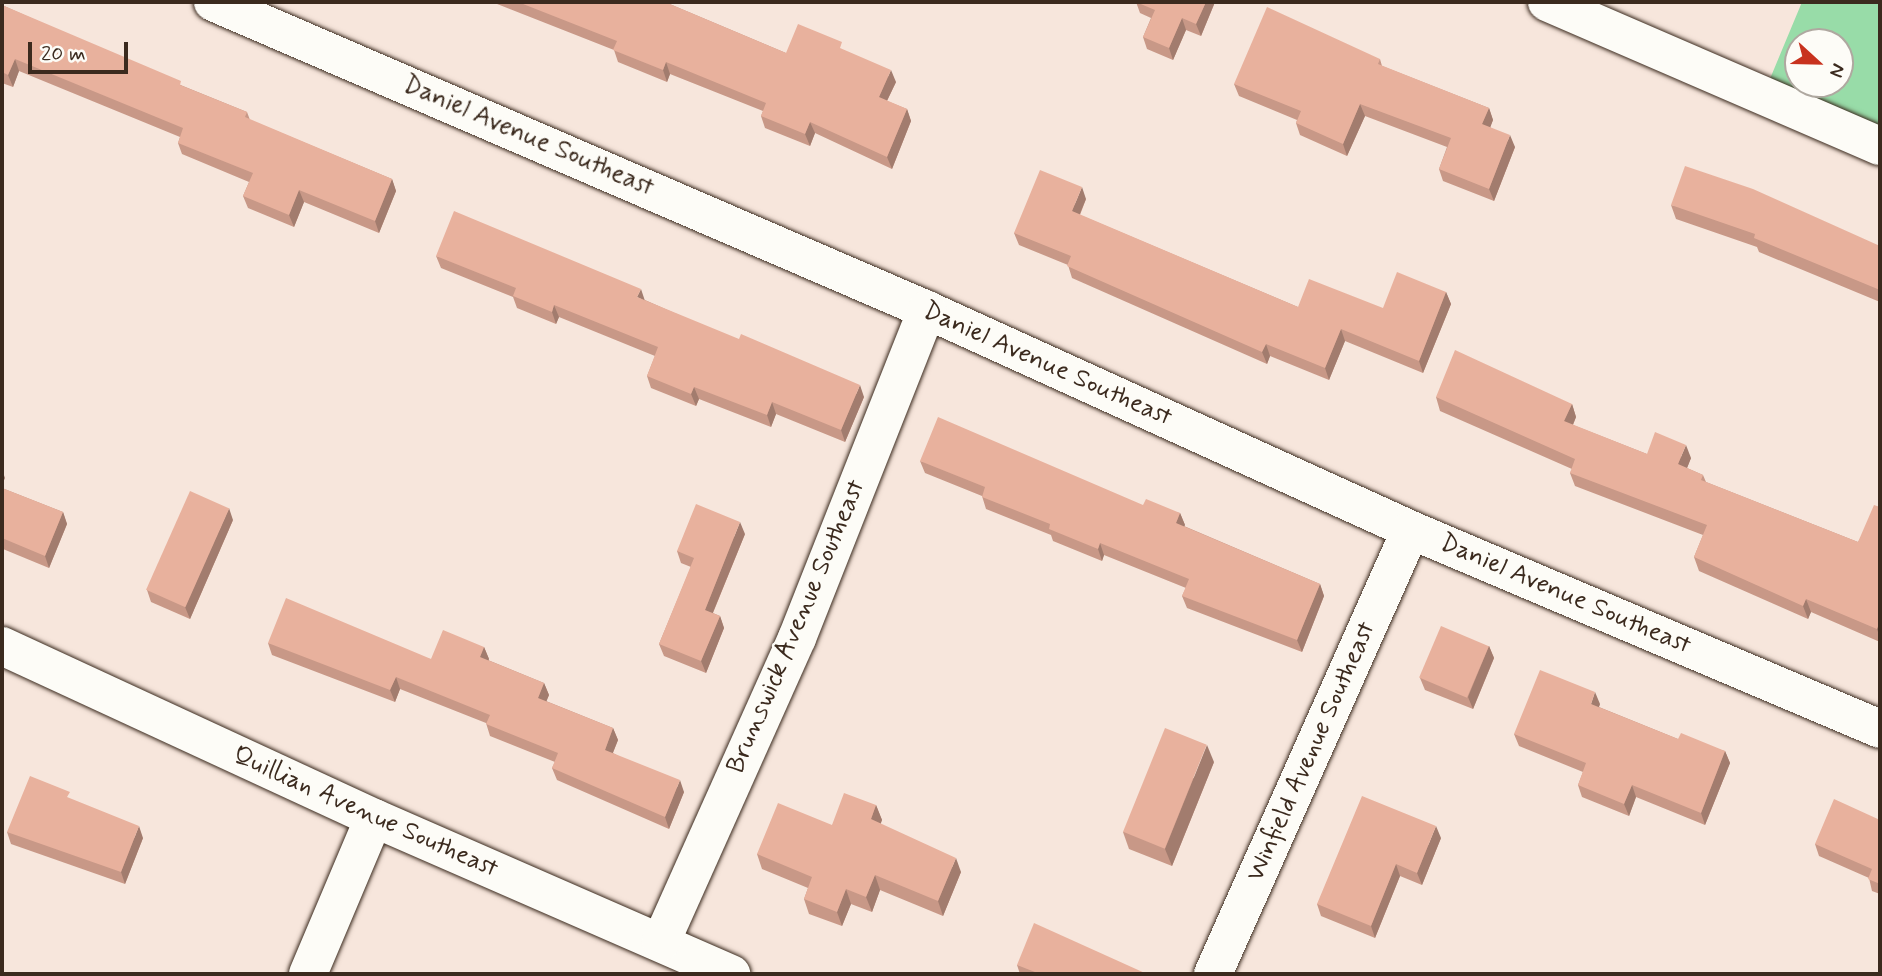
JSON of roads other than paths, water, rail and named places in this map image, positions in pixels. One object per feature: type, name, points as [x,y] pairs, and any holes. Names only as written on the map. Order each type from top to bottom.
[{"type":"street","name":"Daniel Avenue Southeast","points":[[213,2],[927,310],[1410,530],[1880,729]]},
{"type":"street","points":[[1547,2],[1880,146]]},
{"type":"street","name":"Brunswick Avenue Southeast","points":[[661,942],[797,638],[927,310]]},
{"type":"street","name":"Winfield Avenue Southeast","points":[[1213,974],[1410,530]]},
{"type":"street","name":"Quillian Avenue Southeast","points":[[2,646],[374,818],[731,974]]},
{"type":"street","points":[[308,974],[374,818]]}]
